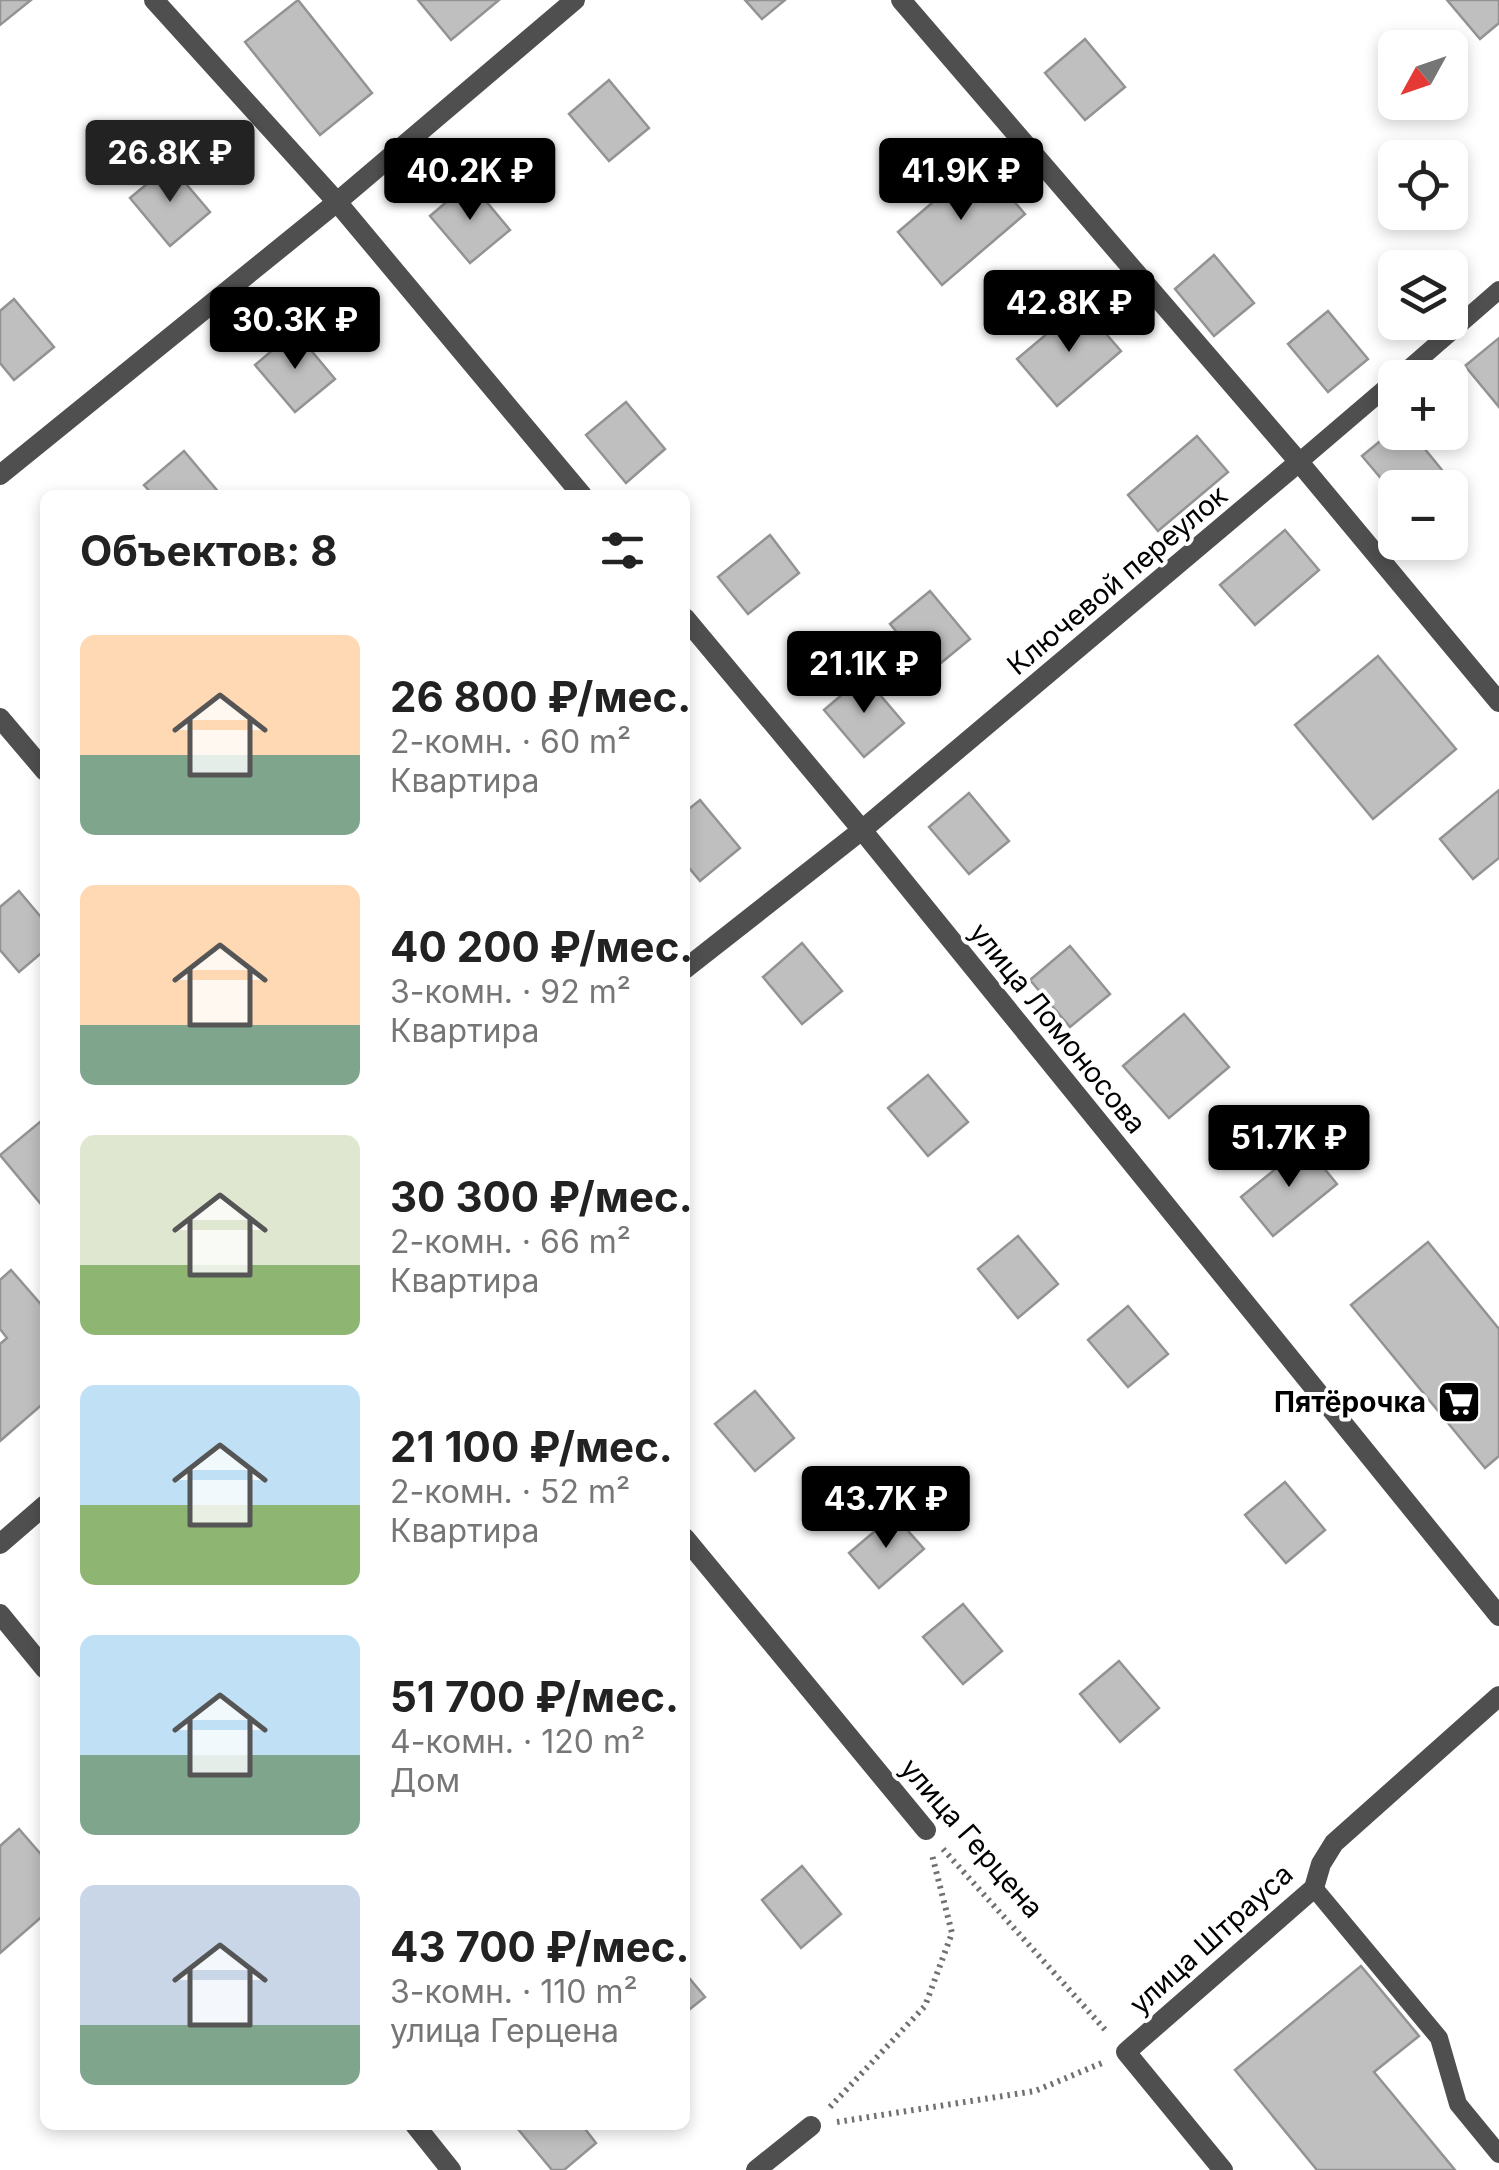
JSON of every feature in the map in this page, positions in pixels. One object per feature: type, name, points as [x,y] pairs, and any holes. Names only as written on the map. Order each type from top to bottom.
[{"type":"street","points":[[154,0],[337,202],[578,490]]},
{"type":"street","points":[[0,475],[337,202],[575,0]]},
{"type":"street","points":[[902,0],[1299,462],[1499,702]]},
{"type":"street","name":"Ключевой переулок","points":[[690,965],[862,830],[1299,462]]},
{"type":"street","name":"улица Ломоносова","points":[[690,624],[862,830],[1499,1616]]},
{"type":"street","points":[[0,718],[40,766]]},
{"type":"street","points":[[0,1544],[40,1509]]},
{"type":"street","name":"улица Герцена","points":[[690,1544],[926,1830]]},
{"type":"street","points":[[0,1614],[40,1663]]},
{"type":"street","name":"улица Штрауса","points":[[1126,2052],[1314,1888],[1321,1864],[1334,1844],[1499,1696]]},
{"type":"street","points":[[1126,2052],[1223,2170]]},
{"type":"street","points":[[756,2170],[812,2126]]},
{"type":"street","points":[[419,2130],[451,2170]]},
{"type":"lane","name":"Ключевой переулок","points":[[1418,360],[1499,290]]},
{"type":"lane","name":"Ключевой переулок","points":[[1299,462],[1378,394]]},
{"type":"lane","points":[[1314,1888],[1439,2038],[1458,2104],[1499,2154]]},
{"type":"path","name":"улица Герцена","points":[[926,1830],[1126,2052]]},
{"type":"path","points":[[812,2126],[925,2006],[952,1933],[926,1830]]},
{"type":"path","points":[[812,2126],[1035,2091],[1126,2052]]},
{"type":"building","points":[[0,0],[31,0],[0,25]]},
{"type":"building","points":[[298,0],[372,93],[320,135],[245,42]]},
{"type":"building","points":[[418,0],[499,0],[451,40]]},
{"type":"building","points":[[745,0],[785,0],[762,19]]},
{"type":"building","points":[[1447,0],[1499,0],[1499,23],[1480,39]]},
{"type":"building","points":[[1085,39],[1125,87],[1085,120],[1045,73]]},
{"type":"building","points":[[609,80],[649,128],[609,161],[569,114]]},
{"type":"building","points":[[980,162],[1025,214],[942,285],[898,232]]},
{"type":"building","points":[[170,165],[210,212],[170,246],[130,198]]},
{"type":"building","points":[[470,182],[510,230],[470,263],[430,216]]},
{"type":"building","points":[[1214,255],[1254,303],[1214,336],[1175,289]]},
{"type":"building","points":[[14,299],[54,347],[14,380],[0,363],[0,311]]},
{"type":"building","points":[[1081,305],[1121,351],[1057,406],[1017,359]]},
{"type":"building","points":[[1328,311],[1368,359],[1328,392],[1288,344]]},
{"type":"building","points":[[295,331],[335,379],[295,412],[255,365]]},
{"type":"building","points":[[1499,338],[1499,407],[1468,370],[1468,364]]},
{"type":"building","points":[[626,402],[665,449],[626,483],[586,435]]},
{"type":"building","points":[[1197,436],[1228,472],[1158,531],[1128,495]]},
{"type":"building","points":[[1378,443],[1378,450],[1426,450],[1442,470],[1378,470],[1378,475],[1362,456]]},
{"type":"building","points":[[184,451],[217,490],[148,490],[144,485]]},
{"type":"building","points":[[1285,530],[1319,570],[1255,625],[1220,585]]},
{"type":"building","points":[[770,535],[799,573],[748,614],[718,577]]},
{"type":"building","points":[[930,591],[970,639],[930,672],[890,624]]},
{"type":"building","points":[[1378,656],[1456,749],[1373,819],[1295,725]]},
{"type":"building","points":[[864,676],[904,723],[864,757],[824,710]]},
{"type":"building","points":[[1499,790],[1499,858],[1473,879],[1440,839]]},
{"type":"building","points":[[969,793],[1009,841],[969,874],[929,827]]},
{"type":"building","points":[[700,800],[740,848],[700,881],[690,869],[690,808]]},
{"type":"building","points":[[19,891],[40,916],[40,954],[19,972],[0,950],[0,907]]},
{"type":"building","points":[[802,943],[842,991],[802,1024],[763,977]]},
{"type":"building","points":[[1070,946],[1110,994],[1070,1027],[1030,980]]},
{"type":"building","points":[[1184,1014],[1229,1067],[1169,1118],[1123,1066]]},
{"type":"building","points":[[928,1075],[968,1122],[928,1156],[888,1108]]},
{"type":"building","points":[[40,1122],[40,1203],[0,1155]]},
{"type":"building","points":[[1305,1145],[1337,1184],[1273,1236],[1241,1197]]},
{"type":"building","points":[[1018,1236],[1058,1284],[1018,1318],[978,1269]]},
{"type":"building","points":[[1428,1242],[1499,1329],[1499,1456],[1485,1468],[1351,1305]]},
{"type":"building","points":[[11,1270],[40,1303],[40,1406],[0,1441],[0,1344],[7,1338],[0,1329],[0,1280]]},
{"type":"building","points":[[1128,1306],[1168,1354],[1128,1387],[1088,1340]]},
{"type":"building","points":[[755,1391],[794,1438],[755,1471],[715,1424]]},
{"type":"building","points":[[1285,1482],[1325,1530],[1286,1563],[1245,1515]]},
{"type":"building","points":[[894,1515],[924,1549],[879,1588],[849,1553]]},
{"type":"building","points":[[963,1604],[1002,1651],[963,1684],[923,1637]]},
{"type":"building","points":[[1119,1661],[1159,1708],[1120,1742],[1080,1694]]},
{"type":"building","points":[[19,1829],[40,1853],[40,1918],[0,1953],[0,1846]]},
{"type":"building","points":[[802,1866],[841,1914],[801,1948],[762,1900]]},
{"type":"building","points":[[1361,1966],[1419,2036],[1374,2072],[1455,2170],[1317,2170],[1235,2070]]},
{"type":"building","points":[[690,1979],[705,1997],[690,2009]]},
{"type":"building","points":[[519,2130],[586,2130],[596,2143],[564,2170],[552,2170]]},
{"type":"place","name":"Пятёрочка","points":[[1459,1402]]}]
